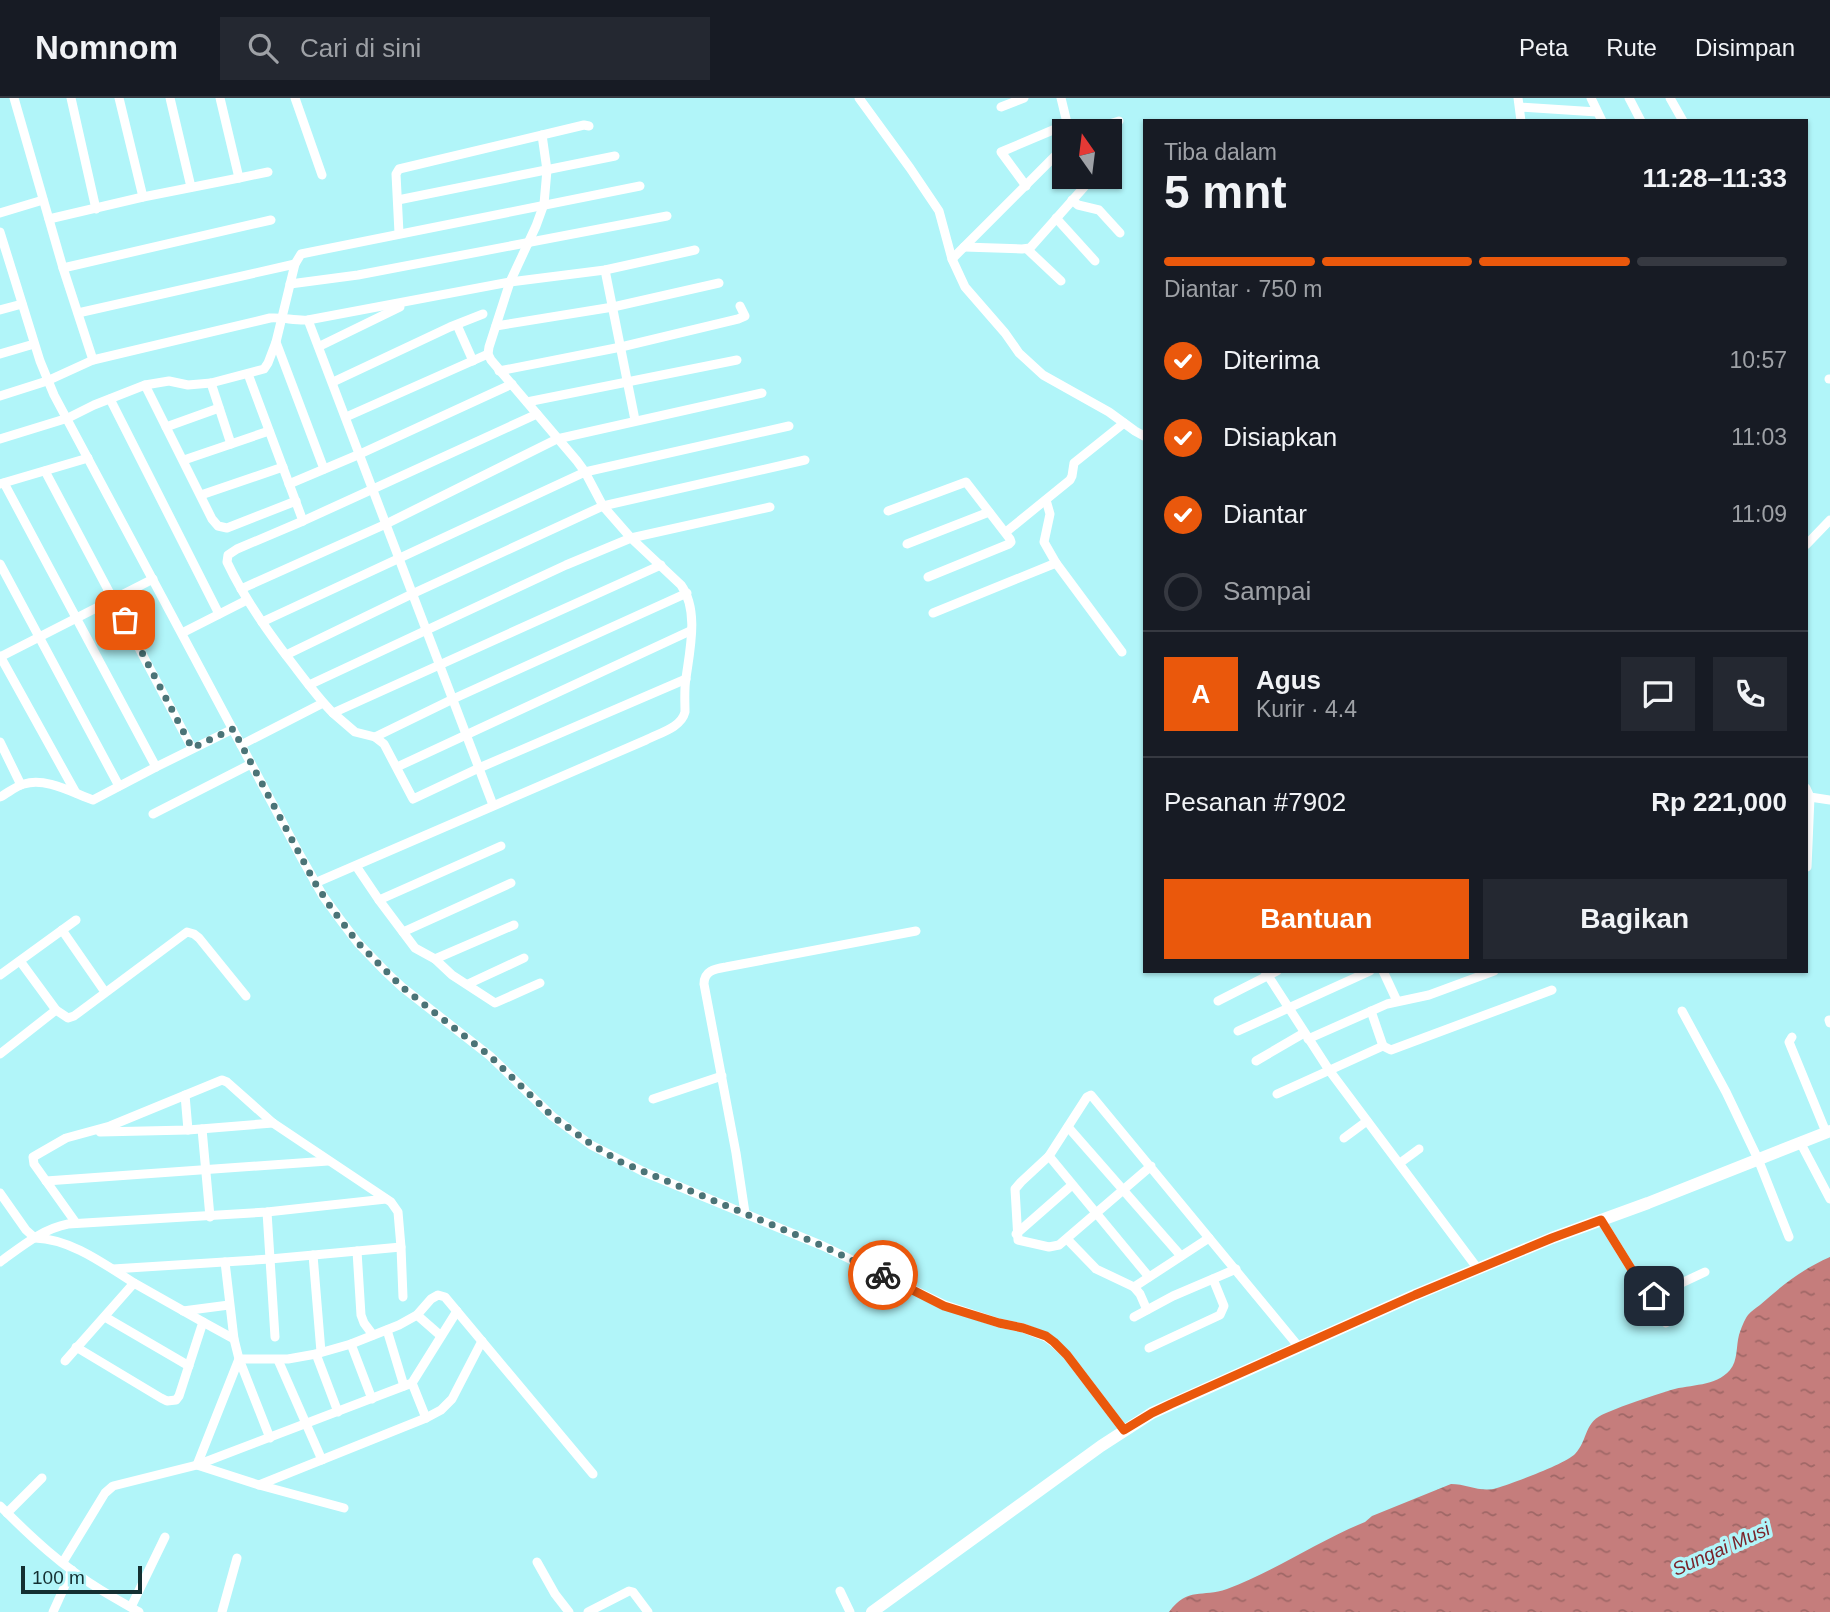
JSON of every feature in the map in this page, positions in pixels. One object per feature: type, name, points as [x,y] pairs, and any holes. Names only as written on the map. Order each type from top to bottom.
[{"type":"street","points":[[14,98],[63,268],[93,360]]},
{"type":"street","points":[[71,98],[96,209]]},
{"type":"street","points":[[120,98],[144,197]]},
{"type":"street","points":[[170,98],[191,187]]},
{"type":"street","points":[[220,98],[239,178]]},
{"type":"street","points":[[295,98],[322,175]]},
{"type":"street","points":[[859,98],[939,211],[952,259],[965,287],[1029,363],[1143,435]]},
{"type":"street","points":[[1001,107],[1024,98]]},
{"type":"street","points":[[1591,98],[1600,116]]},
{"type":"street","points":[[1629,98],[1640,119]]},
{"type":"street","points":[[1670,98],[1682,119]]},
{"type":"street","points":[[1063,99],[1066,119]]},
{"type":"street","points":[[1519,103],[1600,116]]},
{"type":"street","points":[[399,233],[396,174],[399,169],[589,126]]},
{"type":"street","points":[[1026,186],[1001,152],[1052,134]]},
{"type":"street","points":[[315,883],[646,740],[684,717],[685,679],[691,650],[690,602],[687,593],[603,506],[585,472],[488,354],[510,282],[544,204],[547,170],[542,135]]},
{"type":"street","points":[[398,200],[615,156]]},
{"type":"street","points":[[952,259],[1052,159]]},
{"type":"street","points":[[49,219],[268,172]]},
{"type":"street","points":[[0,439],[68,418],[145,385],[169,381],[188,385],[211,383],[264,369],[276,342],[295,264],[301,254],[310,250],[640,186]]},
{"type":"street","points":[[964,247],[1030,248],[1082,189]]},
{"type":"street","points":[[0,213],[43,200]]},
{"type":"street","points":[[1072,200],[1078,205],[1099,209],[1120,233]]},
{"type":"street","points":[[290,284],[358,275],[667,216]]},
{"type":"street","points":[[1056,218],[1095,261]]},
{"type":"street","points":[[63,268],[271,220]]},
{"type":"street","points":[[0,232],[5,264],[22,304],[47,381],[315,883],[342,922],[379,965],[402,987],[490,1056],[563,1124],[591,1144],[621,1162],[823,1246],[944,1306],[1046,1336],[1067,1355],[1124,1430]]},
{"type":"street","points":[[1027,249],[1061,281]]},
{"type":"street","points":[[0,396],[47,381],[93,360],[270,318],[308,320],[510,282],[605,270],[695,250]]},
{"type":"street","points":[[78,313],[295,264]]},
{"type":"street","points":[[605,270],[635,420]]},
{"type":"street","points":[[496,326],[613,307],[719,283]]},
{"type":"street","points":[[320,346],[411,301]]},
{"type":"street","points":[[0,310],[22,304]]},
{"type":"street","points":[[499,370],[743,318],[745,313],[740,306]]},
{"type":"street","points":[[333,382],[483,314]]},
{"type":"street","points":[[308,320],[493,805]]},
{"type":"street","points":[[457,325],[472,361]]},
{"type":"street","points":[[276,342],[324,469]]},
{"type":"street","points":[[0,354],[34,344]]},
{"type":"street","points":[[346,416],[488,354]]},
{"type":"street","points":[[527,402],[737,360]]},
{"type":"street","points":[[248,374],[303,521]]},
{"type":"street","points":[[211,383],[231,444]]},
{"type":"street","points":[[289,484],[512,384]]},
{"type":"street","points":[[145,385],[215,524],[224,528],[296,501]]},
{"type":"street","points":[[241,589],[386,524],[556,439],[762,393]]},
{"type":"street","points":[[110,399],[219,614]]},
{"type":"street","points":[[166,427],[219,408]]},
{"type":"street","points":[[537,414],[237,549],[228,555],[227,562],[247,600],[323,704],[342,724],[355,732],[375,737],[384,744],[413,799],[685,679]]},
{"type":"street","points":[[1006,532],[1070,480],[1074,463],[1124,424]]},
{"type":"street","points":[[262,622],[585,472],[789,426]]},
{"type":"street","points":[[184,460],[269,431]]},
{"type":"street","points":[[89,458],[2,484],[156,766]]},
{"type":"street","points":[[286,655],[603,506],[805,460]]},
{"type":"street","points":[[201,495],[283,467]]},
{"type":"street","points":[[45,471],[192,748]]},
{"type":"street","points":[[888,511],[965,482],[1010,539],[1009,544],[928,577]]},
{"type":"street","points":[[1046,499],[1050,514],[1044,542],[1056,563],[1122,652]]},
{"type":"street","points":[[309,685],[566,565],[631,538],[770,507]]},
{"type":"street","points":[[906,544],[989,512]]},
{"type":"street","points":[[1808,543],[1830,520]]},
{"type":"street","points":[[933,613],[1056,563]]},
{"type":"street","points":[[0,564],[119,786]]},
{"type":"street","points":[[333,713],[661,565]]},
{"type":"street","points":[[76,793],[0,657],[153,579]]},
{"type":"street","points":[[375,737],[687,593]]},
{"type":"street","points":[[182,633],[247,600]]},
{"type":"street","points":[[397,767],[690,631]]},
{"type":"street","points":[[241,745],[323,704]]},
{"type":"street","points":[[0,797],[21,785],[38,782],[93,800],[233,729]]},
{"type":"street","points":[[1,747],[21,785]]},
{"type":"street","points":[[153,814],[251,764]]},
{"type":"street","points":[[1808,793],[1830,800]]},
{"type":"street","points":[[379,900],[501,846]]},
{"type":"street","points":[[356,866],[415,948],[495,1003],[540,983]]},
{"type":"street","points":[[403,932],[511,883]]},
{"type":"street","points":[[0,975],[76,920]]},
{"type":"street","points":[[435,960],[514,925]]},
{"type":"street","points":[[62,930],[105,992]]},
{"type":"street","points":[[745,1213],[704,984],[706,975],[726,967],[916,931]]},
{"type":"street","points":[[20,961],[56,1010],[68,1017],[75,1016],[181,935],[190,932],[199,938],[246,996]]},
{"type":"street","points":[[468,984],[524,958]]},
{"type":"street","points":[[1218,1001],[1270,973],[1288,1008],[1329,1070],[1478,1269]]},
{"type":"street","points":[[1238,1031],[1366,973]]},
{"type":"street","points":[[1384,973],[1396,1001]]},
{"type":"street","points":[[1256,1061],[1306,1036],[1396,1001],[1429,995],[1489,973]]},
{"type":"street","points":[[1277,1094],[1383,1046],[1391,1049],[1552,990]]},
{"type":"street","points":[[0,1054],[56,1010]]},
{"type":"street","points":[[1371,1011],[1383,1046]]},
{"type":"street","points":[[1682,1011],[1726,1092],[1758,1159],[1789,1237]]},
{"type":"street","points":[[878,1610],[1124,1430],[1152,1413],[1552,1238],[1828,1131],[1821,1124],[1789,1042],[1792,1037]]},
{"type":"street","points":[[653,1099],[722,1076]]},
{"type":"street","points":[[76,1223],[33,1164],[33,1157],[66,1138],[110,1126],[218,1081],[224,1081],[272,1123],[397,1208],[403,1297]]},
{"type":"street","points":[[185,1095],[188,1130]]},
{"type":"street","points":[[1151,1166],[1059,1245],[1049,1247],[1019,1241],[1016,1234],[1016,1189],[1049,1156],[1087,1097],[1091,1095],[1151,1166],[1299,1347]]},
{"type":"street","points":[[1344,1138],[1367,1121]]},
{"type":"street","points":[[90,1132],[188,1130],[272,1123]]},
{"type":"street","points":[[1068,1127],[1181,1256]]},
{"type":"street","points":[[202,1129],[210,1217]]},
{"type":"street","points":[[1800,1142],[1830,1199]]},
{"type":"street","points":[[1399,1163],[1419,1149]]},
{"type":"street","points":[[1049,1156],[1149,1277]]},
{"type":"street","points":[[46,1181],[328,1161]]},
{"type":"street","points":[[1016,1234],[1072,1185]]},
{"type":"street","points":[[0,1194],[34,1238],[64,1244],[234,1339]]},
{"type":"street","points":[[0,1262],[54,1227],[76,1223],[210,1217],[386,1199]]},
{"type":"street","points":[[267,1212],[275,1337]]},
{"type":"street","points":[[1601,1220],[1632,1270],[1654,1296],[1666,1323]]},
{"type":"street","points":[[1133,1287],[1209,1238]]},
{"type":"street","points":[[1066,1240],[1096,1269],[1133,1287],[1140,1294],[1147,1310]]},
{"type":"street","points":[[113,1269],[401,1247]]},
{"type":"street","points":[[357,1251],[361,1315],[373,1335]]},
{"type":"street","points":[[313,1255],[319,1353],[338,1412]]},
{"type":"street","points":[[225,1262],[229,1305],[239,1359],[270,1438]]},
{"type":"street","points":[[1134,1317],[1173,1296],[1236,1269]]},
{"type":"street","points":[[1654,1296],[1705,1272]]},
{"type":"street","points":[[1149,1348],[1220,1315],[1224,1306],[1213,1279]]},
{"type":"street","points":[[65,1361],[134,1283]]},
{"type":"street","points":[[239,1359],[278,1360],[351,1344],[417,1315],[431,1299],[440,1295],[445,1297],[482,1340],[593,1474]]},
{"type":"street","points":[[183,1311],[229,1305]]},
{"type":"street","points":[[63,1562],[109,1489],[118,1484],[197,1465],[408,1385],[457,1311]]},
{"type":"street","points":[[417,1315],[441,1336]]},
{"type":"street","points":[[105,1317],[189,1366]]},
{"type":"street","points":[[76,1347],[167,1401],[173,1401],[177,1398],[203,1322]]},
{"type":"street","points":[[387,1330],[408,1385],[426,1418]]},
{"type":"street","points":[[259,1485],[441,1410],[452,1399],[482,1340]]},
{"type":"street","points":[[351,1344],[372,1399]]},
{"type":"street","points":[[197,1465],[239,1359]]},
{"type":"street","points":[[278,1360],[322,1460]]},
{"type":"street","points":[[197,1465],[344,1508]]},
{"type":"street","points":[[42,1478],[3,1510],[72,1570],[101,1591],[135,1610],[165,1537]]},
{"type":"street","points":[[222,1612],[237,1559]]},
{"type":"street","points":[[537,1562],[569,1612]]},
{"type":"street","points":[[53,1612],[72,1570]]},
{"type":"street","points":[[588,1612],[624,1592],[631,1591],[648,1612]]},
{"type":"street","points":[[840,1591],[850,1612]]},
{"type":"water","name":"Sungai Musi","points":[[1830,1257],[1830,1612],[1169,1612],[1189,1596],[1218,1592],[1245,1582],[1372,1516],[1451,1484],[1491,1489],[1550,1468],[1575,1454],[1593,1421],[1599,1417],[1671,1390],[1717,1379],[1733,1366],[1739,1335],[1749,1314],[1793,1278]]},
{"type":"way so far","points":[[125,620],[192,748],[233,729],[323,895],[358,943],[402,987],[490,1056],[552,1116],[621,1162],[780,1227],[883,1275]]},
{"type":"route","points":[[883,1275],[944,1306],[1046,1336],[1067,1355],[1124,1430],[1171,1404],[1415,1295],[1601,1220],[1632,1270],[1654,1296]]}]
